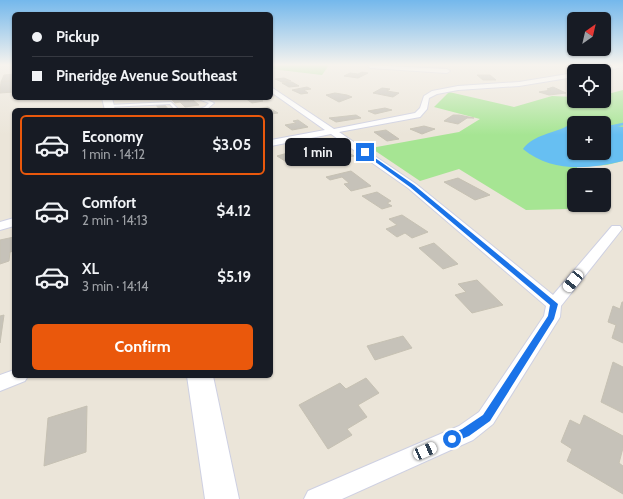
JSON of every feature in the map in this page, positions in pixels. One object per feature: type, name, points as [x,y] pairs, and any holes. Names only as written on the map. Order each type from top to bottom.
[{"type":"main road","points":[[200,378],[222,499]]},
{"type":"street","points":[[273,144],[417,115],[423,109],[426,96],[435,92],[439,88]]},
{"type":"street","points":[[273,90],[412,186],[554,304]]},
{"type":"street","points":[[0,226],[12,223]]},
{"type":"street","points":[[316,499],[466,433],[486,418],[552,317],[554,304],[616,229]]},
{"type":"street","points":[[0,383],[14,378]]},
{"type":"lane","points":[[204,100],[212,103],[206,108]]},
{"type":"lane","points":[[108,104],[170,103],[175,108]]},
{"type":"green space","points":[[623,90],[623,161],[607,165],[567,168],[567,209],[526,210],[459,169],[420,181],[371,148],[459,132],[480,119],[434,107],[449,92],[514,107],[552,96],[567,97],[567,108],[611,108],[611,93]]},
{"type":"water","points":[[611,125],[623,127],[623,161],[597,166],[571,167],[546,162],[534,157],[523,149],[527,144],[538,137],[567,126],[567,160],[611,160]]},
{"type":"building","points":[[0,88],[12,88],[12,92],[0,93]]},
{"type":"building","points":[[301,88],[311,89],[304,90],[308,93],[301,94],[292,90]]},
{"type":"building","points":[[384,88],[390,89],[387,91],[399,93],[393,97],[373,93]]},
{"type":"building","points":[[556,88],[566,93],[549,95],[539,92],[551,90],[547,89]]},
{"type":"building","points":[[335,93],[352,97],[339,102],[326,95]]},
{"type":"building","points":[[172,100],[193,100],[199,105],[185,107],[180,102],[175,103]]},
{"type":"building","points":[[248,100],[263,101],[252,103]]},
{"type":"building","points":[[164,104],[167,108],[158,108],[156,105]]},
{"type":"building","points":[[385,108],[392,110],[375,114],[368,111]]},
{"type":"building","points":[[356,115],[361,118],[336,122],[329,118]]},
{"type":"building","points":[[453,115],[474,118],[467,118],[458,124],[444,121]]},
{"type":"building","points":[[298,120],[308,127],[292,130],[285,125],[296,123],[293,121]]},
{"type":"building","points":[[424,126],[435,129],[422,134],[410,129]]},
{"type":"building","points":[[386,130],[399,139],[387,141],[374,132]]},
{"type":"building","points":[[335,144],[354,156],[344,158],[330,151],[322,153],[315,148]]},
{"type":"building","points":[[302,149],[310,155],[285,161],[277,156]]},
{"type":"building","points":[[351,171],[371,186],[351,191],[344,184],[349,183],[342,177],[330,180],[326,177]]},
{"type":"building","points":[[458,178],[490,195],[475,200],[444,182]]},
{"type":"building","points":[[377,192],[391,201],[387,203],[392,206],[382,209],[362,196]]},
{"type":"building","points":[[402,215],[428,232],[412,238],[405,233],[397,237],[386,229],[397,225],[389,219]]},
{"type":"building","points":[[12,237],[12,252],[10,252],[9,261],[0,264],[0,240]]},
{"type":"building","points":[[434,243],[458,264],[443,269],[419,248]]},
{"type":"building","points":[[477,280],[503,305],[472,313],[455,295],[466,292],[458,284]]},
{"type":"building","points":[[622,302],[623,343],[612,338],[616,325],[608,322],[613,306],[620,309]]},
{"type":"building","points":[[4,315],[0,343],[0,316]]},
{"type":"building","points":[[403,336],[412,348],[375,360],[367,346]]},
{"type":"building","points":[[613,362],[623,367],[623,413],[601,402]]},
{"type":"building","points":[[366,378],[379,393],[358,405],[367,417],[347,429],[352,435],[328,449],[299,405],[340,383],[346,389]]},
{"type":"building","points":[[87,406],[86,452],[44,466],[48,418]]},
{"type":"building","points":[[584,415],[623,436],[623,448],[619,463],[623,466],[623,494],[567,461],[572,449],[561,442],[570,420],[580,425]]},
{"type":"waterway","points":[[611,127],[623,124]]},
{"type":"route","points":[[365,152],[412,186],[554,304],[552,317],[486,418],[466,433],[452,439]]}]
